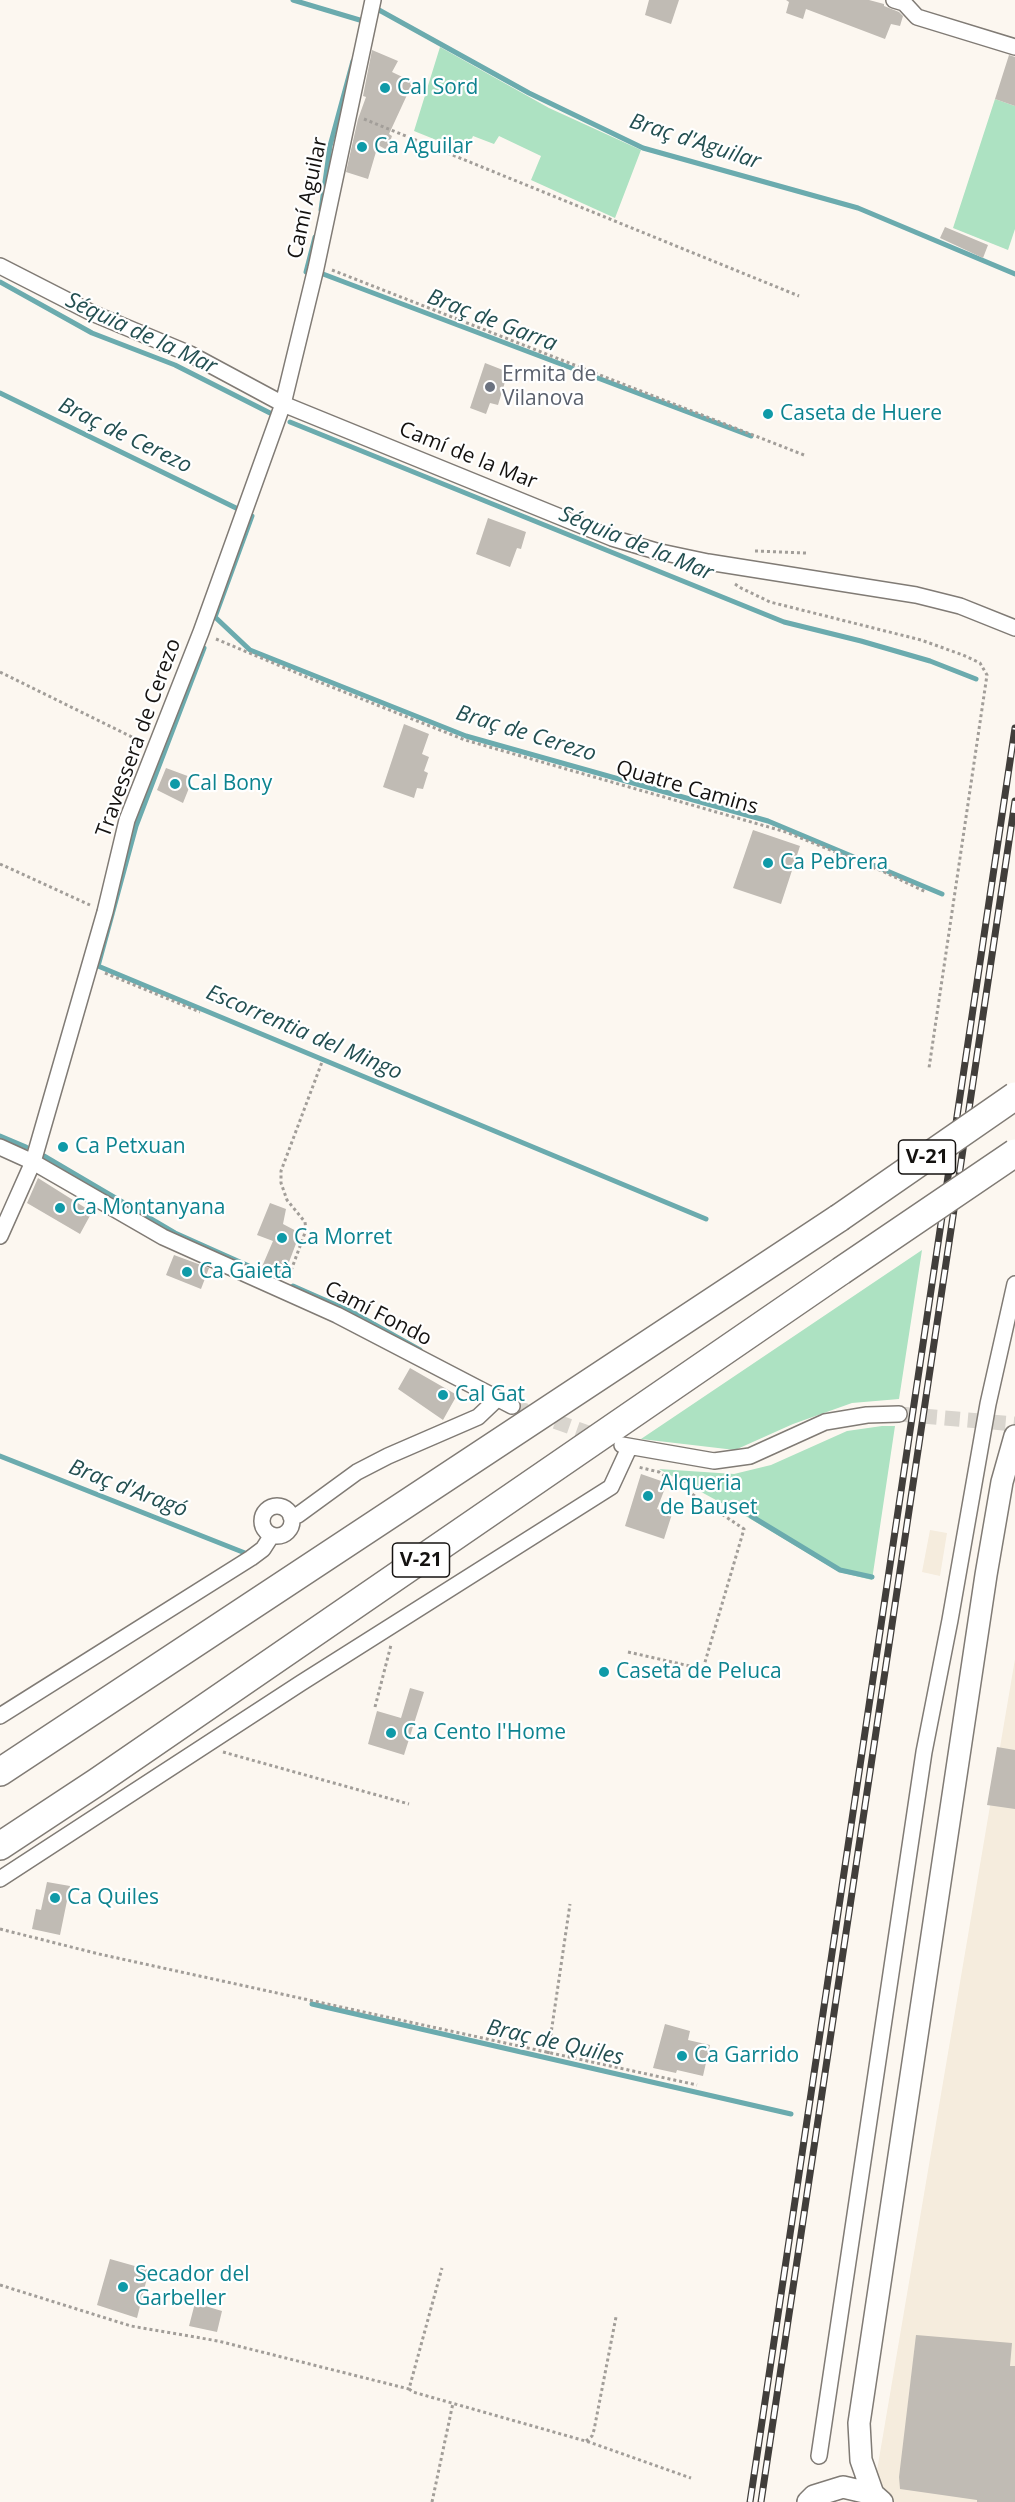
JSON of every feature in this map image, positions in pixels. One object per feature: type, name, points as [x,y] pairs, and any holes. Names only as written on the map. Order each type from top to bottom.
[{"type":"highway","name":"V-21","points":[[0,1772],[839,1218],[1015,1096]]},
{"type":"highway","name":"V-21","points":[[0,1846],[106,1776],[1015,1153]]},
{"type":"main road","points":[[878,2498],[861,2460],[859,2423],[986,1575],[1002,1482],[1015,1436]]},
{"type":"main road","points":[[808,2502],[814,2496],[843,2487],[878,2498]]},
{"type":"street","name":"Camí Aguilar","points":[[283,404],[316,268],[347,113],[373,0]]},
{"type":"street","points":[[894,0],[904,3],[917,17],[1015,47]]},
{"type":"street","name":"Camí de la Mar","points":[[0,266],[93,313],[190,354],[283,404],[612,538],[656,551],[724,564],[916,594],[960,606],[1015,628]]},
{"type":"street","name":"Travessera de Cerezo","points":[[0,1236],[33,1162],[105,912],[127,820],[201,632],[283,404]]},
{"type":"street","name":"Camí Fondo","points":[[0,1147],[33,1162],[163,1237],[337,1315],[504,1402],[478,1417],[357,1472],[298,1515],[291,1517]]},
{"type":"street","points":[[819,2456],[924,1752],[988,1404],[1015,1284]]},
{"type":"street","points":[[0,1880],[391,1626],[611,1487],[622,1464],[625,1447],[714,1461],[750,1456],[825,1422],[867,1415],[898,1414]]},
{"type":"street","points":[[276,1506],[281,1507],[291,1517],[291,1527],[279,1536],[272,1535],[266,1532],[262,1523],[267,1510],[276,1506]]},
{"type":"street","points":[[0,1716],[251,1558],[263,1549],[272,1535]]},
{"type":"path","points":[[347,113],[419,140],[799,296]]},
{"type":"path","points":[[316,268],[330,269],[496,332],[804,455]]},
{"type":"path","points":[[724,564],[729,578],[741,588],[770,602],[921,640],[980,663],[987,675],[929,1068]]},
{"type":"path","name":"Quatre Camins","points":[[201,632],[465,740],[786,832],[882,871],[926,892]]},
{"type":"path","points":[[0,672],[155,748]]},
{"type":"path","points":[[0,864],[105,912]]},
{"type":"path","points":[[89,967],[200,1012]]},
{"type":"path","points":[[284,1291],[306,1230],[305,1222],[287,1200],[281,1183],[281,1171],[322,1062]]},
{"type":"path","points":[[622,1464],[659,1472],[744,1529],[703,1669],[628,1652]]},
{"type":"path","points":[[375,1707],[394,1633],[391,1626]]},
{"type":"path","points":[[206,1745],[230,1755],[409,1804]]},
{"type":"path","points":[[548,2054],[570,1904]]},
{"type":"path","points":[[0,1929],[99,1954],[697,2085]]},
{"type":"path","points":[[409,2389],[442,2268]]},
{"type":"path","points":[[0,2285],[131,2326],[218,2340],[409,2389],[586,2441],[691,2478]]},
{"type":"path","points":[[586,2441],[592,2436],[594,2430],[616,2317]]},
{"type":"path","points":[[432,2502],[453,2403]]},
{"type":"shaded area","points":[[930,1530],[947,1533],[940,1576],[922,1572]]},
{"type":"shaded area","points":[[1015,1659],[1015,2502],[883,2502],[873,2494]]},
{"type":"green space","points":[[440,47],[549,108],[641,150],[615,218],[531,180],[541,156],[499,136],[494,144],[473,136],[466,152],[414,131]]},
{"type":"green space","points":[[995,99],[1015,106],[1015,229],[1008,250],[953,228]]},
{"type":"green space","points":[[922,1250],[899,1399],[852,1403],[793,1424],[735,1450],[641,1439]]},
{"type":"green space","points":[[895,1426],[872,1580],[839,1572],[749,1518],[659,1469],[734,1474],[771,1465],[847,1431]]},
{"type":"building","points":[[649,0],[679,0],[671,24],[645,15]]},
{"type":"building","points":[[786,0],[869,0],[884,4],[903,16],[900,26],[891,24],[885,39],[806,9],[803,19],[786,13],[789,2]]},
{"type":"building","points":[[372,50],[398,61],[392,72],[413,82],[389,134],[392,136],[387,150],[378,145],[368,179],[346,172],[358,119],[366,97],[363,96]]},
{"type":"building","points":[[1009,55],[1015,57],[1015,106],[995,99]]},
{"type":"building","points":[[945,227],[988,245],[983,258],[940,238]]},
{"type":"building","name":"Ermita de Vilanova","points":[[485,363],[508,372],[498,405],[490,403],[486,414],[470,408]]},
{"type":"building","points":[[488,518],[526,532],[521,549],[517,548],[510,567],[476,554]]},
{"type":"building","points":[[404,724],[429,734],[422,754],[429,757],[424,771],[428,773],[423,789],[417,788],[414,798],[383,787]]},
{"type":"building","name":"Cal Bony","points":[[166,768],[193,778],[183,803],[157,790]]},
{"type":"building","name":"Ca Pebrera","points":[[753,830],[800,846],[781,904],[733,888]]},
{"type":"building","name":"Ca Montanyana","points":[[38,1178],[92,1212],[80,1234],[27,1203]]},
{"type":"building","name":"Ca Morret","points":[[270,1203],[286,1209],[283,1224],[300,1233],[283,1278],[261,1269],[273,1241],[257,1235]]},
{"type":"building","name":"Ca Gaietà","points":[[174,1255],[209,1268],[201,1289],[166,1275]]},
{"type":"building","name":"Cal Gat","points":[[410,1368],[457,1395],[443,1420],[398,1389]]},
{"type":"building","name":"Alqueria de Bauset","points":[[641,1474],[667,1483],[657,1509],[672,1514],[664,1539],[625,1526]]},
{"type":"building","name":"Ca Cento l'Home","points":[[410,1688],[424,1692],[404,1755],[368,1744],[377,1711],[401,1718]]},
{"type":"building","points":[[997,1747],[1015,1750],[1015,1809],[987,1805]]},
{"type":"building","name":"Ca Quiles","points":[[47,1882],[70,1886],[60,1935],[32,1929],[36,1909],[41,1910]]},
{"type":"building","name":"Ca Garrido","points":[[665,2024],[690,2031],[688,2040],[710,2045],[703,2076],[677,2070],[676,2073],[653,2068]]},
{"type":"building","name":"Secador del Garbeller","points":[[110,2259],[149,2270],[137,2318],[97,2305]]},
{"type":"building","points":[[195,2303],[222,2311],[217,2332],[189,2326]]},
{"type":"building","points":[[916,2335],[1012,2343],[1010,2366],[1015,2366],[1015,2502],[977,2502],[977,2500],[900,2489],[899,2477]]},
{"type":"waterway","name":"Braç de Garra","points":[[293,0],[363,21],[363,23]]},
{"type":"waterway","name":"Braç d'Aguilar","points":[[379,10],[529,93],[643,148],[858,208],[1015,274]]},
{"type":"waterway","name":"Braç de Garra","points":[[321,210],[330,146],[353,61]]},
{"type":"waterway","name":"Braç de Garra","points":[[306,272],[315,237]]},
{"type":"waterway","name":"Braç de Garra","points":[[323,274],[751,436]]},
{"type":"waterway","name":"Séquia de la Mar","points":[[0,282],[92,333],[175,365],[270,413]]},
{"type":"waterway","name":"Braç de Cerezo","points":[[0,393],[236,508]]},
{"type":"waterway","name":"Séquia de la Mar","points":[[290,422],[784,622],[930,661],[976,679]]},
{"type":"waterway","name":"Braç de Cerezo","points":[[252,516],[215,617],[250,650],[466,736],[768,821],[942,894]]},
{"type":"waterway","name":"Escorrentia del Mingo","points":[[204,648],[136,826],[98,966],[706,1219]]},
{"type":"waterway","points":[[0,1136],[26,1147]]},
{"type":"waterway","points":[[44,1156],[175,1233],[278,1279]]},
{"type":"waterway","points":[[293,1286],[352,1312],[420,1350]]},
{"type":"waterway","name":"Braç d'Aragó","points":[[0,1456],[245,1553]]},
{"type":"waterway","points":[[751,1516],[840,1570],[872,1577]]},
{"type":"waterway","name":"Braç de Quiles","points":[[312,2004],[791,2114]]},
{"type":"tunnel","points":[[512,1406],[602,1438]]},
{"type":"tunnel","points":[[899,1414],[1015,1424]]},
{"type":"railway","points":[[750,2502],[1015,728]]},
{"type":"railway","points":[[761,2502],[1015,801]]},
{"type":"place","name":"Cal Sord","points":[[385,88]]},
{"type":"place","name":"Ca Aguilar","points":[[362,147]]},
{"type":"place","name":"Ermita de Vilanova","points":[[490,387]]},
{"type":"place","name":"Caseta de Huere","points":[[768,414]]},
{"type":"place","name":"Cal Bony","points":[[175,784]]},
{"type":"place","name":"Ca Pebrera","points":[[768,863]]},
{"type":"place","name":"Ca Petxuan","points":[[63,1147]]},
{"type":"place","name":"Ca Montanyana","points":[[60,1208]]},
{"type":"place","name":"Ca Morret","points":[[282,1238]]},
{"type":"place","name":"Ca Gaietà","points":[[187,1272]]},
{"type":"place","name":"Cal Gat","points":[[443,1395]]},
{"type":"place","name":"Alqueria de Bauset","points":[[648,1496]]},
{"type":"place","name":"Caseta de Peluca","points":[[604,1672]]},
{"type":"place","name":"Ca Cento l'Home","points":[[391,1733]]},
{"type":"place","name":"Ca Quiles","points":[[55,1898]]},
{"type":"place","name":"Ca Garrido","points":[[682,2056]]},
{"type":"place","name":"Secador del Garbeller","points":[[123,2287]]}]
